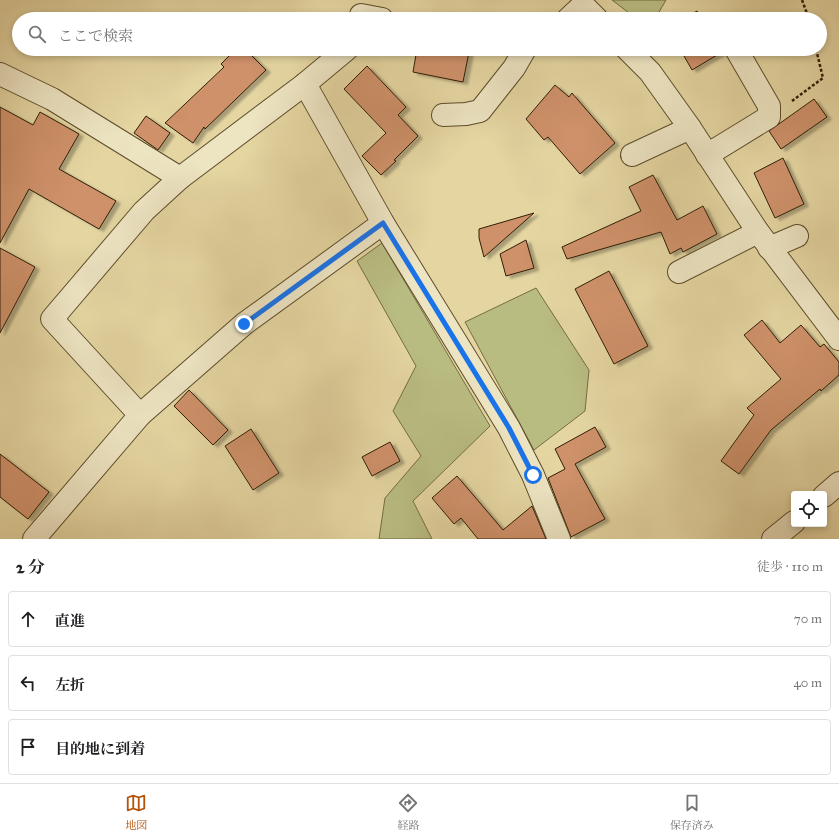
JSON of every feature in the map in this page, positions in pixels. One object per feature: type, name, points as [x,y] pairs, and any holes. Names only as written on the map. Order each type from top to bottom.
[{"type":"street","points":[[140,415],[52,319],[144,211],[180,178],[305,84],[339,56]]},
{"type":"street","points":[[443,115],[466,114],[480,111],[514,68],[521,56]]},
{"type":"street","points":[[634,56],[650,72],[690,128],[763,240],[839,339]]},
{"type":"street","points":[[707,155],[769,117],[769,106],[740,56]]},
{"type":"street","points":[[0,74],[52,99],[180,178]]},
{"type":"street","points":[[305,84],[383,223],[509,428],[533,475],[559,539]]},
{"type":"street","points":[[632,155],[690,128]]},
{"type":"street","points":[[34,539],[140,415],[244,324],[383,223]]},
{"type":"street","points":[[679,272],[763,240],[797,236]]},
{"type":"street","points":[[827,493],[839,483]]},
{"type":"street","points":[[773,539],[791,524]]},
{"type":"path","points":[[802,0],[806,12]]},
{"type":"path","points":[[769,117],[823,78],[818,56]]},
{"type":"green space","points":[[612,0],[666,0],[659,12],[628,12]]},
{"type":"green space","points":[[382,243],[490,426],[413,501],[432,539],[379,539],[385,498],[421,456],[393,411],[416,366],[357,261]]},
{"type":"green space","points":[[536,288],[589,370],[585,411],[534,450],[465,322]]},
{"type":"building","points":[[229,56],[252,56],[266,70],[205,129],[204,127],[193,143],[165,123],[224,67],[221,64]]},
{"type":"building","points":[[416,56],[468,56],[463,82],[413,72]]},
{"type":"building","points":[[684,56],[715,56],[692,70]]},
{"type":"building","points":[[367,66],[406,107],[398,115],[418,136],[394,160],[396,161],[381,175],[362,156],[386,133],[344,89]]},
{"type":"building","points":[[555,85],[569,97],[572,93],[615,143],[580,174],[548,137],[544,140],[526,119]]},
{"type":"building","points":[[814,99],[827,117],[781,149],[769,131]]},
{"type":"building","points":[[0,107],[33,125],[40,112],[79,134],[59,169],[116,201],[99,229],[29,189],[0,243]]},
{"type":"building","points":[[146,116],[170,133],[158,150],[134,133]]},
{"type":"building","points":[[783,158],[804,204],[775,218],[754,173]]},
{"type":"building","points":[[653,175],[677,220],[703,206],[717,234],[683,252],[681,248],[670,254],[661,232],[567,259],[562,247],[641,211],[629,187]]},
{"type":"building","points":[[534,213],[484,257],[479,238],[479,229]]},
{"type":"building","points":[[526,240],[534,268],[506,276],[500,254]]},
{"type":"building","points":[[0,248],[35,267],[0,333]]},
{"type":"building","points":[[609,271],[648,346],[614,364],[575,289]]},
{"type":"building","points":[[762,320],[780,343],[801,325],[820,347],[824,344],[839,362],[839,375],[771,430],[739,474],[721,461],[754,415],[747,408],[781,379],[744,335]]},
{"type":"building","points":[[189,390],[228,430],[213,445],[174,406]]},
{"type":"building","points":[[595,427],[606,447],[575,464],[605,519],[571,537],[548,478],[565,469],[555,449]]},
{"type":"building","points":[[251,429],[279,473],[253,490],[225,446]]},
{"type":"building","points":[[390,442],[400,461],[372,476],[362,457]]},
{"type":"building","points":[[0,454],[49,492],[28,519],[0,497]]},
{"type":"building","points":[[457,476],[503,530],[532,506],[546,539],[478,539],[461,518],[454,524],[432,498]]},
{"type":"route","points":[[244,324],[383,223],[509,428],[533,475]]}]
